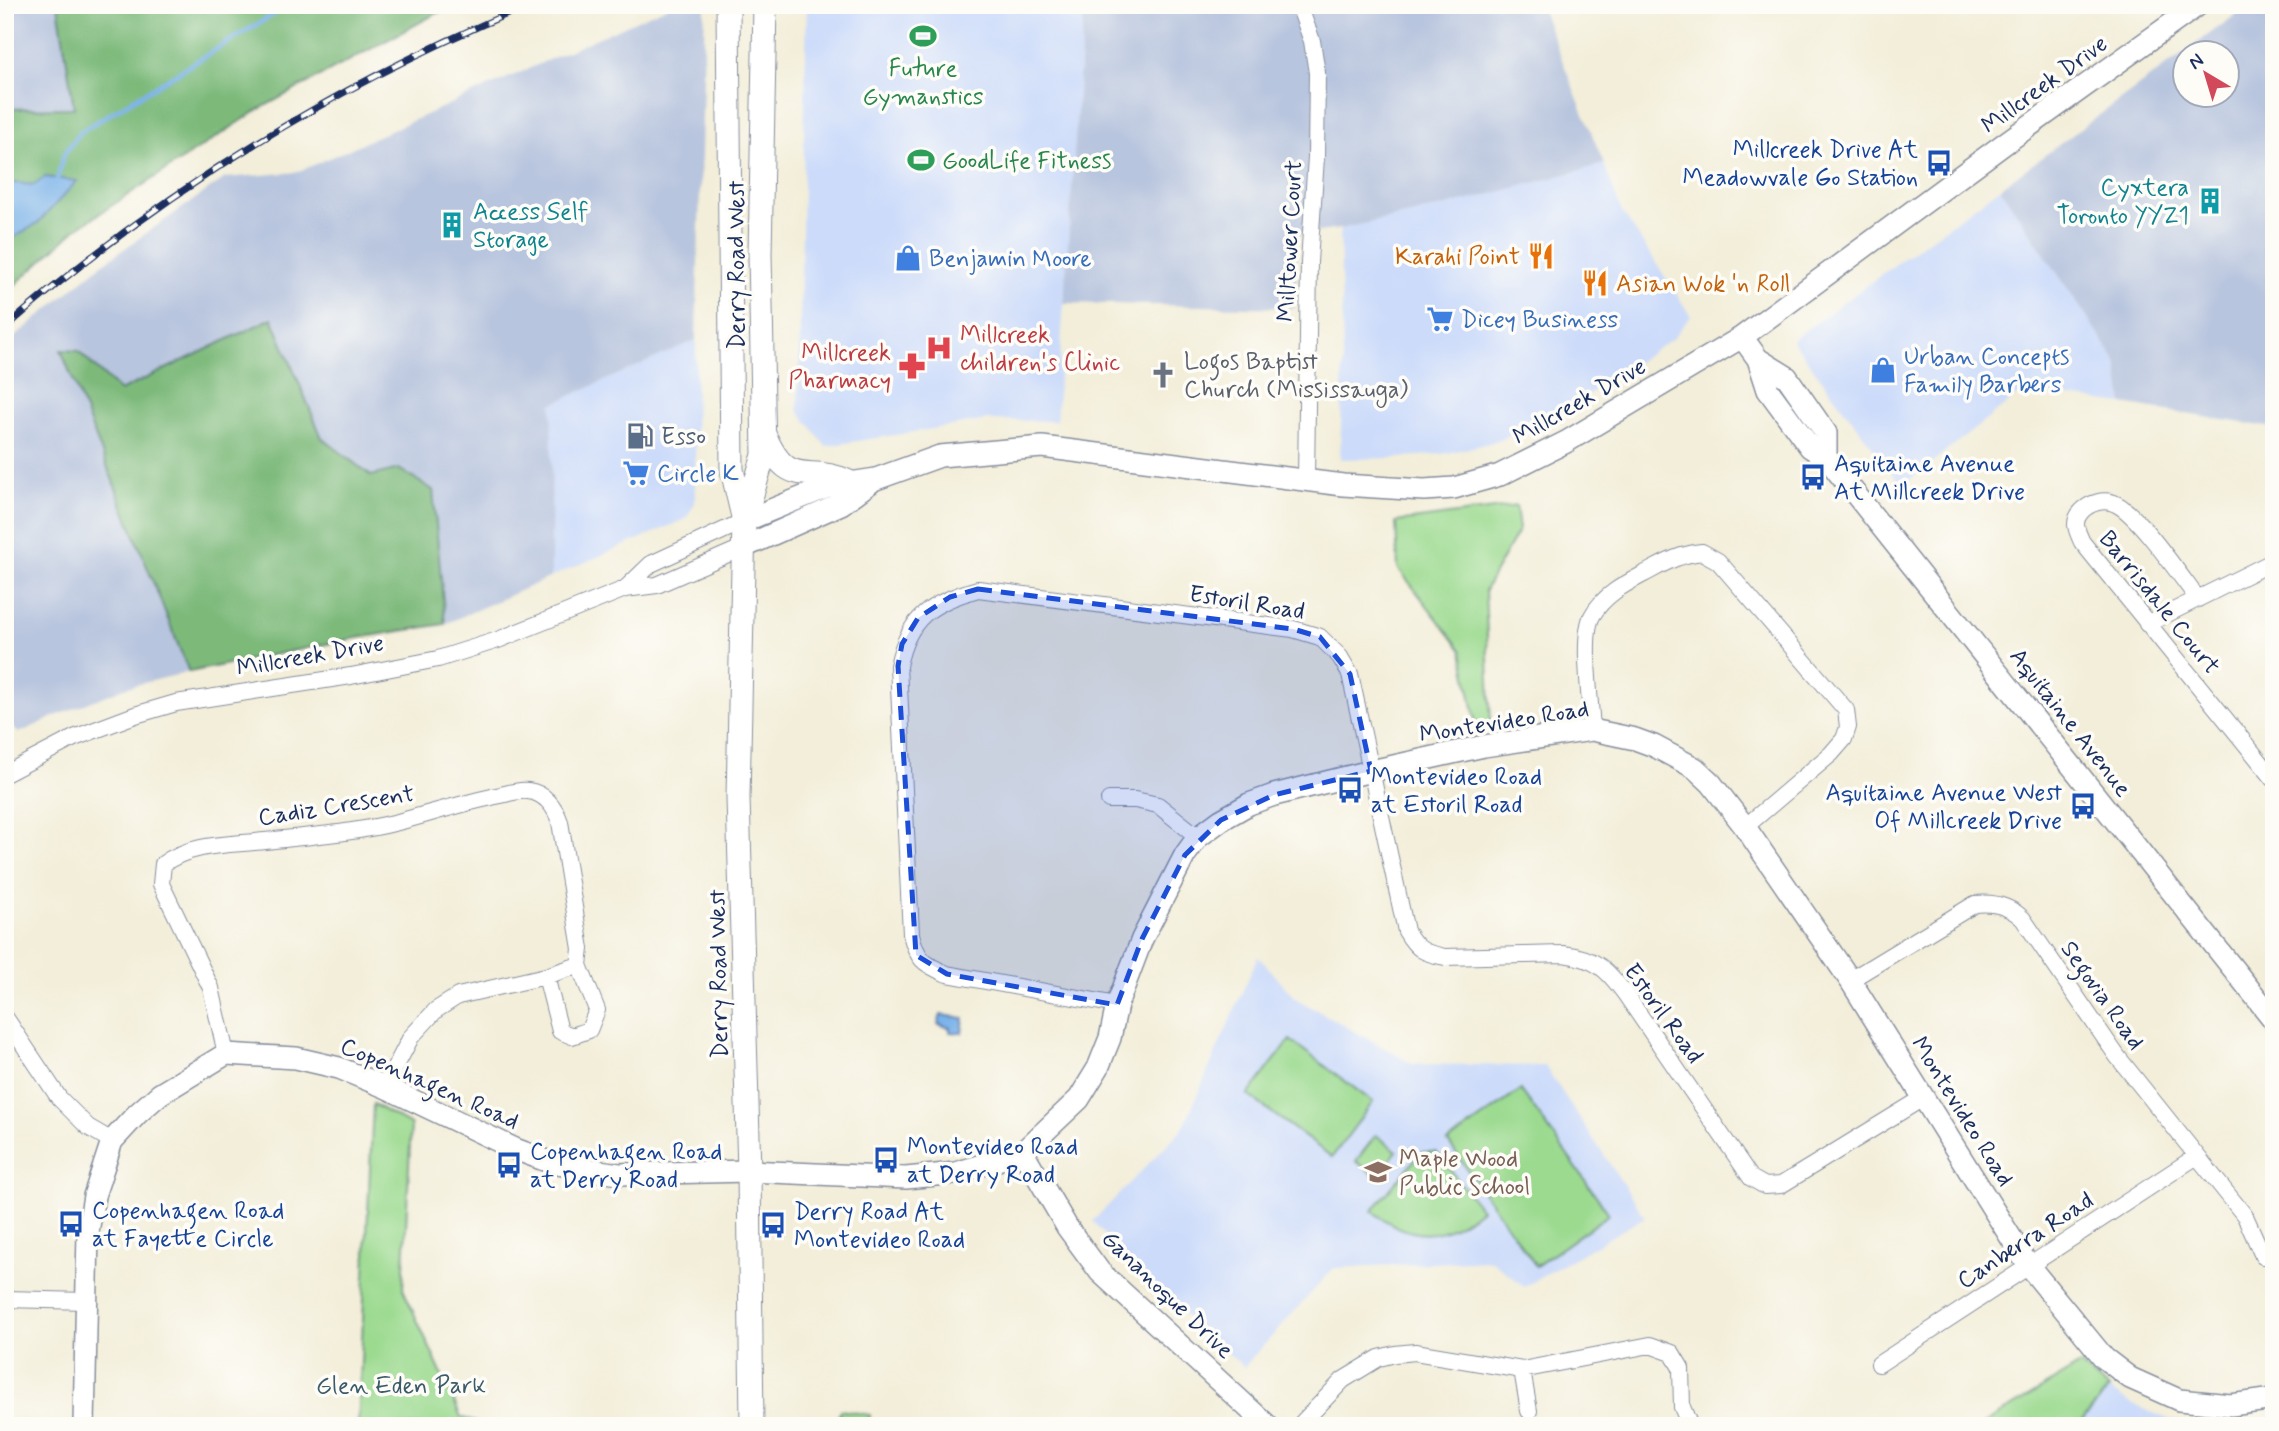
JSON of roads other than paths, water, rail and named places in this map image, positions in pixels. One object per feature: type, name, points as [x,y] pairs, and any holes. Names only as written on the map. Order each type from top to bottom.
[{"type":"main road","name":"Derry Road West","points":[[728,5],[732,470],[744,522],[738,798],[749,1171],[752,1426]]},
{"type":"main road","name":"Derry Road West","points":[[744,522],[764,455],[760,254],[765,5]]},
{"type":"main road","points":[[764,433],[779,463],[785,468],[803,473],[834,474],[851,482]]},
{"type":"street","name":"Millcreek Drive","points":[[625,589],[651,564],[744,522],[831,486],[876,479],[940,456],[1042,447],[1306,480],[1424,490],[1454,488],[1500,475],[1566,442],[1742,337],[2198,5]]},
{"type":"street","name":"Milltower Court","points":[[1300,8],[1312,41],[1317,73],[1316,157],[1308,273],[1306,480]]},
{"type":"street","name":"Aquitaine Avenue","points":[[1742,337],[1758,359],[1768,390],[1810,447],[1826,457],[2274,1020]]},
{"type":"street","name":"Millcreek Drive","points":[[5,774],[74,738],[176,703],[352,676],[438,659],[498,640],[625,589],[657,584],[744,547],[841,504],[876,479]]},
{"type":"street","name":"Barrisdale Court","points":[[2198,599],[2134,518],[2115,503],[2100,502],[2086,507],[2077,516],[2075,528],[2082,542],[2274,779]]},
{"type":"street","points":[[1592,730],[1587,636],[1591,617],[1606,598],[1623,585],[1680,555],[1702,552],[1711,557],[1846,710],[1848,727],[1844,738],[1831,754],[1745,827]]},
{"type":"street","points":[[2147,624],[2274,561]]},
{"type":"street","name":"Estoril Road","points":[[1118,1005],[947,974],[931,967],[916,955],[911,934],[898,666],[902,643],[918,618],[950,597],[978,589],[1293,629],[1320,637],[1340,657],[1350,674],[1406,931],[1415,946],[1429,954],[1445,957],[1563,954],[1581,956],[1597,963],[1610,974],[1626,995],[1751,1178],[1765,1186],[1781,1185],[1923,1098]]},
{"type":"street","name":"Montevideo Road","points":[[749,1171],[906,1178],[956,1173],[1023,1152],[1079,1099],[1098,1068],[1142,939],[1185,855],[1198,837],[1249,804],[1371,771],[1484,746],[1592,730],[1645,742],[1695,768],[1711,783],[1745,827],[1850,980],[2028,1265],[2092,1345],[2110,1363],[2130,1378],[2179,1400],[2231,1405],[2274,1399]]},
{"type":"street","name":"Cadiz Crescent","points":[[226,1054],[211,988],[161,884],[163,864],[176,854],[198,848],[305,837],[394,823],[525,790],[536,793],[548,799],[560,822],[581,949],[579,965],[597,1010],[589,1030],[572,1036],[560,1031],[546,976]]},
{"type":"street","points":[[1109,800],[1135,800],[1158,805],[1198,837]]},
{"type":"street","name":"Segovia Road","points":[[1850,980],[1975,904],[1987,903],[2013,910],[2023,919],[2116,1056],[2245,1216],[2263,1256]]},
{"type":"street","points":[[385,1087],[411,1037],[436,1010],[458,996],[546,976],[579,965]]},
{"type":"street","points":[[5,1017],[59,1098],[88,1126],[112,1140]]},
{"type":"street","name":"Copenhagen Road","points":[[226,1054],[296,1058],[338,1068],[385,1087],[515,1149],[552,1163],[619,1174],[749,1171]]},
{"type":"street","points":[[84,1426],[88,1232],[94,1196],[112,1140],[160,1094],[226,1054]]},
{"type":"street","name":"Gananoque Drive","points":[[1023,1152],[1066,1227],[1100,1272],[1268,1426]]},
{"type":"street","name":"Canberra Road","points":[[1879,1364],[2197,1156]]},
{"type":"street","points":[[5,1299],[87,1301]]},
{"type":"street","points":[[1298,1426],[1343,1380],[1379,1358],[1415,1352],[1522,1370],[1650,1345],[1672,1353],[1681,1367],[1682,1407],[1690,1426]]},
{"type":"street","points":[[1522,1370],[1529,1410]]},
{"type":"water","points":[[45,177],[77,181],[38,223],[5,243],[5,182],[34,185]]},
{"type":"water","points":[[941,1015],[964,1018],[962,1033],[950,1032],[950,1028],[938,1024]]},
{"type":"waterway","points":[[54,183],[64,154],[80,132],[289,5]]},
{"type":"railway","points":[[5,328],[64,278],[126,231],[254,145],[388,69],[529,5]]},
{"type":"place","name":"Future Gymanstics","points":[[923,36]]},
{"type":"place","name":"GoodLife Fitness","points":[[921,160]]},
{"type":"place","name":"Millcreek Drive At Meadowvale Go Station","points":[[1939,163]]},
{"type":"place","name":"Cyxtera Toronto YYZ1","points":[[2210,201]]},
{"type":"place","name":"Access Self Storage","points":[[452,225]]},
{"type":"place","name":"Karahi Point","points":[[1541,256]]},
{"type":"place","name":"Benjamin Moore","points":[[908,258]]},
{"type":"place","name":"Asian Wok 'n Roll","points":[[1595,283]]},
{"type":"place","name":"Dicey Business","points":[[1440,319]]},
{"type":"place","name":"Millcreek children's Clinic","points":[[939,348]]},
{"type":"place","name":"Millcreek Pharmacy","points":[[912,366]]},
{"type":"place","name":"Urban Concepts Family Barbers","points":[[1883,370]]},
{"type":"place","name":"Logos Baptist Church (Mississauga)","points":[[1163,375]]},
{"type":"place","name":"Esso","points":[[640,436]]},
{"type":"place","name":"Circle K","points":[[636,473]]},
{"type":"place","name":"Aquitaine Avenue At Millcreek Drive","points":[[1813,477]]},
{"type":"place","name":"Montevideo Road at Estoril Road","points":[[1350,790]]},
{"type":"place","name":"Aquitaine Avenue West Of Millcreek Drive","points":[[2083,806]]},
{"type":"place","name":"Montevideo Road at Derry Road","points":[[886,1160]]},
{"type":"place","name":"Copenhagen Road at Derry Road","points":[[509,1165]]},
{"type":"place","name":"Maple Wood Public School","points":[[1378,1172]]},
{"type":"place","name":"Copenhagen Road at Fayette Circle","points":[[71,1224]]},
{"type":"place","name":"Derry Road At Montevideo Road","points":[[773,1225]]},
{"type":"park label","name":"Glen Eden Park","points":[[401,1385]]}]
